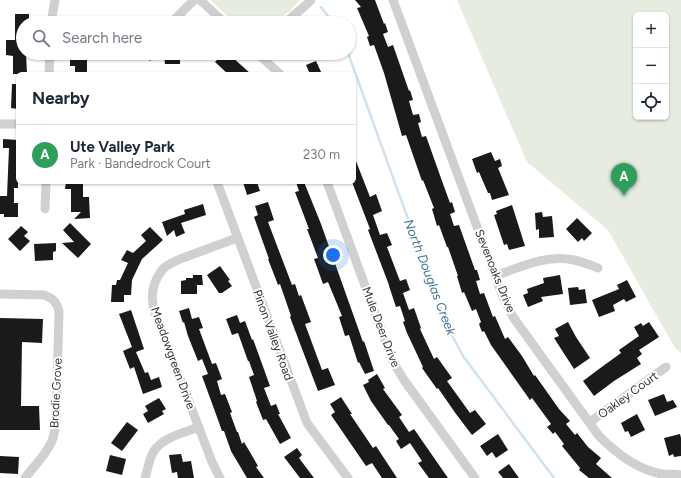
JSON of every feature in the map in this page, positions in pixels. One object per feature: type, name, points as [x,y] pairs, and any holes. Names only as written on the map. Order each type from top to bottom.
[{"type":"street","points":[[52,16],[55,0]]},
{"type":"street","points":[[178,16],[194,0]]},
{"type":"street","points":[[200,0],[217,16]]},
{"type":"street","points":[[293,16],[311,0]]},
{"type":"street","name":"Sevenoaks Drive","points":[[393,0],[503,297],[513,317],[599,436],[630,461],[651,471],[662,474],[681,474]]},
{"type":"street","points":[[49,72],[50,60]]},
{"type":"street","points":[[265,60],[278,72]]},
{"type":"street","points":[[0,124],[16,124]]},
{"type":"street","points":[[45,209],[46,184]]},
{"type":"street","name":"Pinon Valley Road","points":[[218,184],[304,415],[308,423],[348,478]]},
{"type":"street","name":"Mule Deer Drive","points":[[328,184],[393,362],[404,380],[475,478]]},
{"type":"street","name":"Meadowgreen Drive","points":[[220,478],[212,462],[155,314],[152,297],[155,282],[164,268],[180,259],[237,238]]},
{"type":"street","points":[[496,276],[536,261],[554,259],[573,260],[598,268]]},
{"type":"street","name":"Brodie Grove","points":[[0,294],[44,295],[55,301],[59,312],[56,422],[54,432],[46,451],[25,478]]},
{"type":"street","name":"Oakley Court","points":[[590,422],[666,367]]},
{"type":"street","points":[[145,478],[151,457],[158,446],[172,437],[199,427]]},
{"type":"shaded area","points":[[210,0],[300,0],[283,16],[227,16]]},
{"type":"shaded area","points":[[457,0],[681,0],[681,353],[675,348],[608,230],[527,162]]},
{"type":"building","points":[[355,0],[375,0],[384,24],[385,23],[388,32],[383,34],[388,47],[393,45],[413,100],[409,101],[413,115],[419,114],[421,122],[418,123],[422,137],[426,136],[450,203],[452,202],[455,212],[450,214],[454,226],[459,225],[475,270],[477,270],[480,280],[476,281],[480,294],[484,293],[493,317],[495,316],[505,339],[508,337],[534,376],[535,375],[559,409],[570,421],[566,424],[575,435],[577,433],[588,447],[601,458],[596,464],[612,478],[589,478],[579,470],[580,468],[562,446],[564,444],[555,432],[553,434],[547,427],[551,424],[532,398],[530,400],[491,345],[484,331],[482,332],[479,324],[481,322],[476,309],[472,311],[464,292],[462,293],[448,247],[439,225],[437,226],[432,209],[434,208],[423,180],[422,181],[406,135],[402,136],[384,73],[374,45],[370,46],[367,37],[369,36],[357,8],[361,7]]},
{"type":"building","points":[[15,14],[29,14],[29,16],[16,16],[16,60],[26,60],[27,72],[16,72],[16,74],[13,74],[13,56],[6,55],[6,40],[15,40]]},
{"type":"building","points":[[70,60],[87,60],[87,72],[75,72],[75,66],[70,66]]},
{"type":"building","points":[[165,60],[180,60],[180,64],[165,64]]},
{"type":"building","points":[[217,60],[235,60],[249,72],[226,72],[215,62]]},
{"type":"building","points":[[316,61],[321,72],[309,72],[306,65]]},
{"type":"building","points":[[12,84],[16,84],[16,109],[11,108]]},
{"type":"building","points":[[3,139],[16,140],[16,184],[18,184],[18,188],[14,188],[14,203],[18,203],[18,217],[4,217],[4,214],[0,214],[0,196],[7,196],[9,148],[3,148]]},
{"type":"building","points":[[491,152],[495,161],[500,159],[502,166],[498,168],[509,195],[492,200],[479,172],[477,173],[472,159]]},
{"type":"building","points":[[356,161],[370,197],[376,194],[382,211],[373,215],[380,235],[387,233],[392,245],[387,247],[400,281],[406,279],[410,290],[403,293],[409,310],[414,308],[421,328],[420,329],[434,359],[437,357],[452,378],[447,381],[470,413],[475,410],[486,424],[472,435],[422,368],[423,367],[403,322],[405,321],[400,306],[396,307],[368,230],[370,229],[353,184],[356,184]]},
{"type":"building","points":[[66,184],[83,184],[83,197],[89,197],[90,218],[74,219],[81,212],[71,212],[71,189],[65,189]]},
{"type":"building","points":[[244,184],[258,184],[260,191],[247,195]]},
{"type":"building","points":[[297,184],[305,184],[321,224],[374,371],[365,374],[359,362],[358,363],[349,335],[345,336],[339,317],[342,316],[328,282],[323,284],[314,259],[318,258],[295,192],[299,191]]},
{"type":"building","points":[[268,202],[274,220],[268,222],[292,285],[295,284],[299,296],[301,295],[311,322],[305,324],[322,370],[328,368],[335,385],[318,391],[290,317],[291,316],[280,284],[278,285],[268,259],[254,217],[258,215],[255,206]]},
{"type":"building","points":[[203,204],[206,215],[181,223],[185,233],[176,237],[174,230],[167,236],[162,222],[185,214],[184,210]]},
{"type":"building","points":[[512,205],[525,246],[509,250],[507,244],[504,245],[494,215],[497,214],[496,211]]},
{"type":"building","points":[[542,212],[543,217],[552,216],[554,237],[539,238],[539,229],[536,230],[535,213]]},
{"type":"building","points":[[577,218],[592,233],[584,241],[582,238],[578,242],[566,229]]},
{"type":"building","points":[[70,223],[91,244],[78,258],[62,243],[74,242],[63,230]]},
{"type":"building","points":[[21,226],[28,232],[24,236],[30,241],[20,251],[8,239]]},
{"type":"building","points":[[150,227],[163,240],[142,259],[132,280],[131,295],[124,295],[124,302],[111,302],[112,285],[116,285],[117,280],[120,280],[128,263],[121,260],[127,250],[133,253],[146,241],[141,235]]},
{"type":"building","points":[[56,243],[56,251],[53,252],[53,260],[35,261],[34,244]]},
{"type":"building","points":[[220,266],[230,280],[228,281],[232,286],[222,293],[219,293],[207,275]]},
{"type":"building","points":[[193,275],[202,275],[203,285],[197,285],[197,294],[181,294],[181,281],[186,280],[186,278],[193,278]]},
{"type":"building","points":[[560,275],[563,294],[541,297],[543,301],[528,307],[523,295],[528,293],[527,289],[544,283],[543,278]]},
{"type":"building","points":[[627,280],[636,297],[626,302],[624,299],[613,305],[615,311],[599,317],[592,300],[619,289],[617,285]]},
{"type":"building","points":[[578,287],[579,290],[585,289],[587,303],[570,305],[568,288]]},
{"type":"building","points":[[189,308],[192,319],[199,317],[203,328],[199,329],[212,364],[216,363],[222,379],[217,381],[221,395],[225,394],[232,412],[230,413],[242,444],[244,442],[258,466],[256,467],[264,478],[247,478],[231,451],[224,431],[222,431],[202,376],[208,374],[202,359],[198,361],[179,311]]},
{"type":"building","points":[[131,310],[144,349],[136,352],[145,373],[148,372],[151,380],[159,377],[162,387],[143,394],[134,367],[130,369],[123,351],[132,347],[119,314]]},
{"type":"building","points":[[237,315],[240,323],[245,321],[252,340],[253,339],[270,386],[264,388],[271,406],[276,404],[280,414],[278,414],[291,438],[280,444],[266,419],[263,420],[249,377],[254,375],[249,361],[238,333],[232,335],[226,319]]},
{"type":"building","points":[[0,318],[43,319],[42,343],[22,342],[21,406],[39,406],[40,430],[0,430]]},
{"type":"building","points":[[568,322],[590,358],[574,369],[554,338],[559,336],[555,329]]},
{"type":"building","points":[[649,322],[659,337],[639,350],[642,354],[637,358],[641,364],[594,396],[583,381],[621,353],[619,350],[639,336],[634,327],[641,323],[643,326]]},
{"type":"building","points":[[377,374],[385,388],[383,389],[402,415],[399,417],[409,432],[414,429],[448,478],[429,478],[418,463],[422,461],[410,443],[401,449],[396,441],[399,439],[371,401],[363,385],[369,382],[368,380]]},
{"type":"building","points":[[664,394],[667,402],[673,400],[677,407],[655,416],[648,400]]},
{"type":"building","points":[[341,397],[352,414],[350,414],[373,448],[376,446],[397,478],[382,478],[372,463],[366,466],[331,415],[335,412],[330,404]]},
{"type":"building","points":[[159,398],[166,409],[162,411],[164,414],[148,423],[143,414],[148,411],[145,406]]},
{"type":"building","points":[[637,414],[645,430],[631,437],[628,431],[625,432],[621,423]]},
{"type":"building","points":[[127,422],[138,430],[122,451],[111,443]]},
{"type":"building","points":[[498,434],[508,450],[496,458],[492,452],[487,456],[480,446]]},
{"type":"building","points":[[680,434],[681,456],[674,457],[673,454],[669,456],[664,438]]},
{"type":"building","points":[[297,448],[302,455],[299,458],[314,478],[300,478],[284,457]]},
{"type":"building","points":[[181,454],[183,462],[191,461],[194,478],[178,478],[177,472],[172,473],[169,455]]},
{"type":"building","points":[[110,455],[126,459],[122,475],[106,471]]},
{"type":"building","points":[[0,456],[19,457],[18,474],[0,473]]},
{"type":"building","points":[[509,464],[519,478],[503,478],[498,472]]},
{"type":"waterway","name":"North Douglas Creek","points":[[321,7],[328,16]]},
{"type":"waterway","name":"North Douglas Creek","points":[[351,60],[355,72]]},
{"type":"waterway","name":"North Douglas Creek","points":[[356,75],[446,324],[463,356],[554,478]]},
{"type":"place","name":"Ute Valley Park","points":[[624,196]]}]
